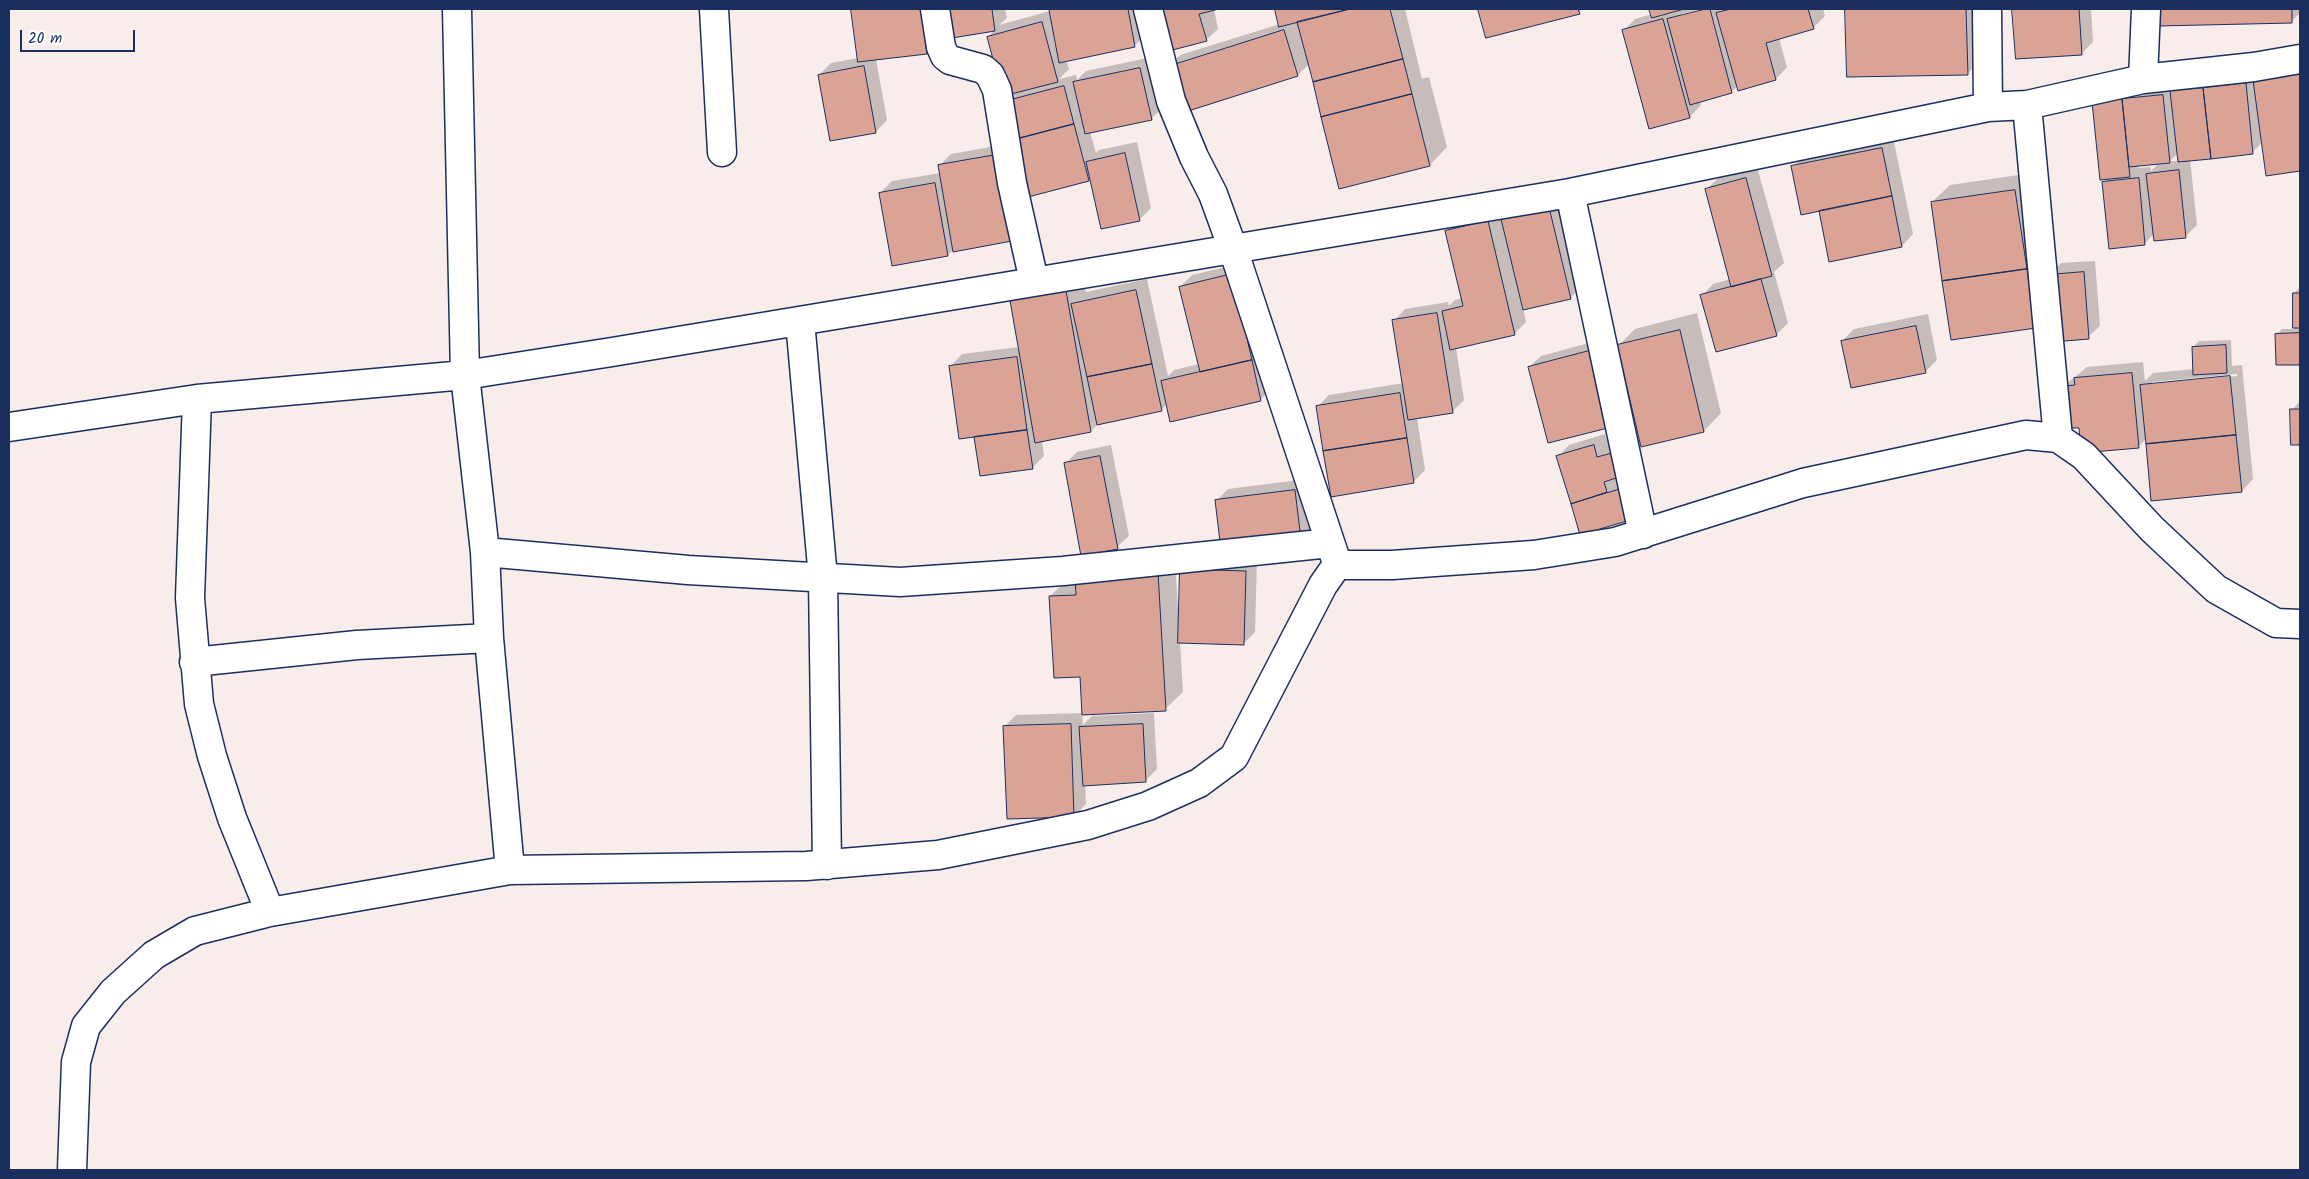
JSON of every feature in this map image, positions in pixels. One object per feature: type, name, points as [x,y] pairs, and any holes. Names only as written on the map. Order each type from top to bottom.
[{"type":"street","points":[[457,9],[465,375],[485,552],[489,638],[510,870]]},
{"type":"street","points":[[714,9],[722,152]]},
{"type":"street","points":[[935,9],[944,56],[982,69],[990,75],[997,90],[1012,184],[1034,281]]},
{"type":"street","points":[[72,1170],[76,1062],[86,1026],[113,992],[154,955],[195,931],[270,912],[510,870],[827,864],[938,855],[1088,825],[1148,806],[1199,783],[1234,757],[1323,585],[1334,554],[1233,249],[1213,194],[1194,157],[1171,101],[1148,9]]},
{"type":"street","points":[[1987,9],[1988,107]]},
{"type":"street","points":[[2143,79],[2146,9]]},
{"type":"street","points":[[9,428],[197,399],[465,375],[1570,193],[1988,107],[2027,105],[2143,79],[2254,67],[2300,59]]},
{"type":"street","points":[[2027,105],[2058,438]]},
{"type":"street","points":[[1570,193],[1642,534]]},
{"type":"street","points":[[800,321],[823,578],[827,864]]},
{"type":"street","points":[[197,399],[190,598],[199,704],[212,756],[232,818],[270,912]]},
{"type":"street","points":[[485,552],[688,570],[900,582],[1334,554],[1392,565],[1534,555],[1615,542],[1803,483],[2026,435],[2058,438],[2084,456],[2152,529],[2216,589],[2276,624],[2300,624]]},
{"type":"street","points":[[194,662],[357,645],[489,638]]},
{"type":"building","points":[[851,9],[921,9],[927,54],[858,62]]},
{"type":"building","points":[[941,9],[992,9],[995,31],[946,39]]},
{"type":"building","points":[[1128,9],[1135,47],[1059,63],[1049,10]]},
{"type":"building","points":[[1153,9],[1219,9],[1199,14],[1207,41],[1165,52]]},
{"type":"building","points":[[1275,9],[1350,9],[1279,27]]},
{"type":"building","points":[[1350,9],[1390,9],[1403,59],[1313,82],[1297,22]]},
{"type":"building","points":[[1478,9],[1578,9],[1580,14],[1486,38]]},
{"type":"building","points":[[1649,9],[1684,9],[1652,18]]},
{"type":"building","points":[[1710,9],[1732,93],[1690,105],[1667,19]]},
{"type":"building","points":[[1731,9],[1808,9],[1814,29],[1766,43],[1776,80],[1738,91],[1716,13]]},
{"type":"building","points":[[1845,9],[1966,9],[1968,75],[1847,77]]},
{"type":"building","points":[[2012,9],[2079,9],[2082,55],[2016,59]]},
{"type":"building","points":[[2158,9],[2292,9],[2292,23],[2158,26]]},
{"type":"building","points":[[1663,19],[1690,118],[1649,129],[1622,30]]},
{"type":"building","points":[[1042,22],[1058,82],[1003,96],[987,37]]},
{"type":"building","points":[[1284,30],[1298,76],[1182,113],[1167,67]]},
{"type":"building","points":[[1403,59],[1412,94],[1321,117],[1313,82]]},
{"type":"building","points":[[864,66],[876,133],[830,141],[818,75]]},
{"type":"building","points":[[1140,68],[1152,120],[1085,134],[1073,82]]},
{"type":"building","points":[[2300,74],[2300,171],[2266,176],[2253,80]]},
{"type":"building","points":[[2246,83],[2253,154],[2211,159],[2203,88]]},
{"type":"building","points":[[1064,86],[1074,124],[1013,140],[1003,102]]},
{"type":"building","points":[[2203,88],[2211,159],[2178,162],[2170,91]]},
{"type":"building","points":[[1412,94],[1430,166],[1339,189],[1321,117]]},
{"type":"building","points":[[2163,95],[2170,163],[2129,167],[2122,99]]},
{"type":"building","points":[[2122,99],[2130,177],[2100,180],[2092,102]]},
{"type":"building","points":[[1074,124],[1089,181],[1028,197],[1013,140]]},
{"type":"building","points":[[1882,148],[1892,196],[1801,215],[1791,166]]},
{"type":"building","points":[[1125,153],[1140,221],[1101,229],[1086,162]]},
{"type":"building","points":[[996,155],[1012,241],[953,252],[938,165]]},
{"type":"building","points":[[2179,170],[2186,238],[2154,241],[2146,174]]},
{"type":"building","points":[[1746,178],[1772,276],[1731,287],[1705,189]]},
{"type":"building","points":[[2139,178],[2145,245],[2109,249],[2102,182]]},
{"type":"building","points":[[935,183],[948,256],[892,266],[879,193]]},
{"type":"building","points":[[2015,190],[2027,269],[1942,281],[1931,202]]},
{"type":"building","points":[[1892,196],[1902,247],[1829,262],[1819,211]]},
{"type":"building","points":[[1549,207],[1571,299],[1523,310],[1501,219]]},
{"type":"building","points":[[1488,221],[1515,335],[1450,350],[1442,311],[1463,306],[1445,231]]},
{"type":"building","points":[[2027,269],[2036,328],[1951,340],[1942,281]]},
{"type":"building","points":[[2084,272],[2089,339],[2053,342],[2048,275]]},
{"type":"building","points":[[1232,274],[1252,360],[1200,372],[1179,287]]},
{"type":"building","points":[[1761,279],[1777,336],[1716,352],[1700,295]]},
{"type":"building","points":[[1065,285],[1091,432],[1035,443],[1009,295]]},
{"type":"building","points":[[1136,290],[1152,364],[1087,377],[1071,304]]},
{"type":"building","points":[[2293,293],[2300,293],[2300,328],[2293,328]]},
{"type":"building","points":[[1437,313],[1453,413],[1408,420],[1392,320]]},
{"type":"building","points":[[1916,326],[1926,373],[1851,388],[1841,341]]},
{"type":"building","points":[[1680,330],[1704,432],[1641,447],[1617,345]]},
{"type":"building","points":[[2300,333],[2300,365],[2276,365],[2275,334]]},
{"type":"building","points":[[2226,345],[2227,373],[2193,375],[2192,347]]},
{"type":"building","points":[[1589,351],[1608,428],[1548,443],[1528,367]]},
{"type":"building","points":[[1017,357],[1027,430],[959,439],[949,366]]},
{"type":"building","points":[[1252,360],[1261,401],[1170,422],[1161,381]]},
{"type":"building","points":[[1152,364],[1162,411],[1097,425],[1087,377]]},
{"type":"building","points":[[2132,373],[2139,448],[2081,453],[2079,428],[2067,428],[2063,386],[2075,385],[2074,378]]},
{"type":"building","points":[[2230,376],[2236,435],[2146,444],[2140,385]]},
{"type":"building","points":[[1400,393],[1407,438],[1323,451],[1316,406]]},
{"type":"building","points":[[2290,409],[2300,409],[2300,445],[2291,445]]},
{"type":"building","points":[[1027,430],[1033,469],[980,476],[974,437]]},
{"type":"building","points":[[2236,435],[2242,492],[2151,501],[2146,444]]},
{"type":"building","points":[[1407,438],[1414,483],[1331,497],[1323,451]]},
{"type":"building","points":[[1594,445],[1597,457],[1612,453],[1619,477],[1604,482],[1607,492],[1571,504],[1556,456]]},
{"type":"building","points":[[1100,456],[1118,549],[1081,556],[1064,463]]},
{"type":"building","points":[[1621,489],[1630,520],[1580,535],[1571,504]]},
{"type":"building","points":[[1295,490],[1301,539],[1221,550],[1215,500]]},
{"type":"building","points":[[1180,569],[1246,571],[1244,645],[1178,643]]},
{"type":"building","points":[[1158,572],[1166,711],[1082,715],[1080,677],[1054,678],[1049,596],[1076,595],[1075,577]]},
{"type":"building","points":[[1071,724],[1074,817],[1007,819],[1003,726]]},
{"type":"building","points":[[1143,724],[1146,782],[1083,786],[1079,727]]}]
